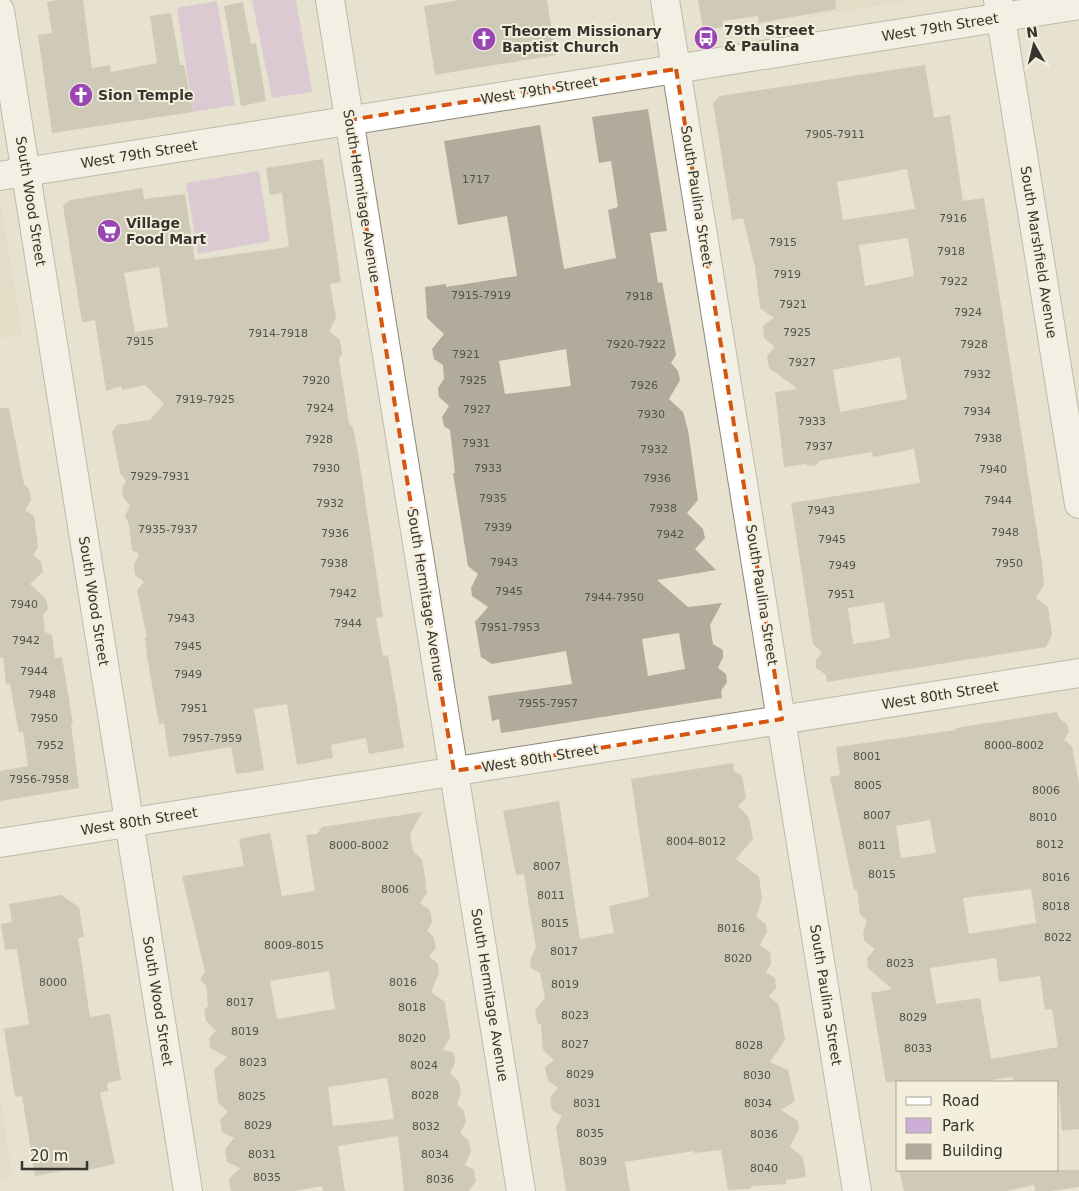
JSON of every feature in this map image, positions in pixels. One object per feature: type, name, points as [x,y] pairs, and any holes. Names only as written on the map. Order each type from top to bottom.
[{"type":"street","name":"South Hermitage Avenue","points":[[330,0],[521,1191]]},
{"type":"street","name":"South Paulina Street","points":[[665,0],[857,1191]]},
{"type":"street","name":"West 79th Street","points":[[13,174],[676,69],[1000,9],[1079,5]]},
{"type":"street","name":"South Marshfield Avenue","points":[[1000,9],[1079,504]]},
{"type":"street","name":"South Wood Street","points":[[0,11],[13,174],[130,823],[188,1191]]},
{"type":"street","name":"West 80th Street","points":[[0,843],[1079,672]]},
{"type":"highlighted area","points":[[676,69],[782,719],[454,771],[349,120]]},
{"type":"shaded area","points":[[806,0],[913,0],[809,17]]},
{"type":"shaded area","points":[[0,205],[22,335],[0,338]]},
{"type":"shaded area","points":[[0,1094],[12,1177],[0,1179]]},
{"type":"green space","points":[[252,0],[296,0],[312,92],[272,98]]},
{"type":"green space","points":[[217,1],[235,105],[193,112],[177,8]]},
{"type":"green space","points":[[259,171],[270,241],[198,254],[186,183]]},
{"type":"building","points":[[83,0],[92,68],[110,65],[111,72],[157,63],[150,16],[171,13],[180,65],[184,65],[193,112],[52,133],[38,35],[52,33],[47,2]]},
{"type":"building","points":[[459,0],[547,0],[556,55],[435,75],[424,6]]},
{"type":"building","points":[[698,0],[835,0],[836,9],[759,23],[758,16],[723,21],[724,27],[703,30]]},
{"type":"building","points":[[243,2],[251,44],[256,43],[266,101],[241,106],[224,6]]},
{"type":"building","points":[[925,65],[934,118],[950,115],[963,201],[984,198],[1042,563],[1044,585],[1036,598],[1048,607],[1052,635],[1046,647],[827,682],[826,675],[816,668],[816,660],[822,652],[813,644],[791,503],[920,483],[914,449],[873,457],[872,452],[819,461],[817,465],[809,466],[805,464],[784,467],[775,392],[798,389],[769,368],[767,356],[775,347],[764,338],[763,326],[774,318],[760,308],[755,267],[743,218],[732,220],[713,103],[720,96]],"holes":[[[907,169],[915,209],[843,220],[837,182]],[[908,238],[914,276],[865,286],[859,245]],[[900,357],[907,399],[840,412],[833,370]],[[884,602],[890,638],[853,644],[848,608]]]},
{"type":"building","points":[[648,109],[667,231],[650,233],[658,283],[662,282],[676,355],[671,363],[678,371],[680,380],[669,399],[683,412],[688,430],[698,500],[687,513],[703,529],[705,538],[695,549],[716,570],[657,580],[688,607],[722,603],[710,625],[713,644],[723,650],[723,657],[718,668],[726,674],[727,682],[721,691],[722,698],[501,733],[499,719],[492,721],[488,696],[572,684],[566,651],[492,664],[481,657],[475,622],[488,607],[472,596],[471,588],[478,574],[468,566],[453,473],[455,473],[450,430],[444,426],[442,417],[449,406],[439,397],[438,388],[444,379],[443,365],[434,359],[432,349],[444,334],[427,318],[425,287],[446,284],[446,287],[517,276],[507,216],[458,225],[444,141],[540,125],[564,269],[616,258],[608,210],[618,207],[611,161],[599,163],[592,117]],"holes":[[[566,349],[571,386],[505,394],[499,361]],[[679,633],[685,669],[648,676],[642,639]]]},
{"type":"building","points":[[323,159],[341,282],[330,284],[336,318],[329,331],[340,340],[342,354],[339,359],[349,424],[353,427],[358,453],[383,617],[376,618],[383,656],[388,655],[404,748],[369,754],[366,738],[331,745],[333,758],[297,765],[287,704],[254,709],[264,770],[236,774],[231,747],[169,757],[164,723],[159,724],[147,656],[145,637],[147,637],[137,590],[144,582],[135,575],[134,565],[139,554],[132,550],[129,525],[125,515],[130,506],[123,497],[122,489],[126,481],[120,473],[112,432],[117,425],[150,420],[164,404],[145,385],[122,390],[121,386],[106,391],[95,320],[82,322],[63,206],[70,200],[142,188],[144,199],[185,194],[195,260],[289,247],[282,193],[270,195],[266,168]],"holes":[[[159,267],[168,327],[135,332],[124,273]]]},
{"type":"building","points":[[0,408],[9,408],[24,484],[29,489],[31,500],[25,510],[34,516],[38,547],[33,555],[41,562],[43,572],[30,584],[46,599],[48,609],[43,615],[45,632],[52,635],[55,658],[62,657],[73,724],[71,724],[79,788],[0,801],[0,771],[28,766],[23,732],[19,733],[10,684],[6,684],[3,657],[0,658]]},
{"type":"building","points":[[1057,712],[1059,718],[1067,724],[1069,732],[1064,740],[1072,746],[1079,784],[1079,1129],[1062,1131],[1059,1081],[1014,1081],[1013,1077],[985,1081],[886,1082],[871,993],[892,989],[868,968],[867,958],[875,949],[864,941],[863,932],[867,921],[860,914],[857,890],[854,890],[830,777],[840,775],[836,747],[956,730],[956,728]],"holes":[[[930,820],[936,853],[901,858],[896,826]],[[1031,889],[1036,923],[969,934],[963,898]],[[996,958],[999,982],[1040,976],[1045,1010],[1052,1009],[1058,1047],[991,1059],[980,998],[936,1004],[930,968]]]},
{"type":"building","points":[[733,763],[734,771],[742,776],[746,798],[738,806],[749,818],[753,839],[736,859],[759,877],[762,899],[756,917],[766,924],[767,932],[760,945],[770,952],[771,963],[766,972],[775,978],[776,988],[769,996],[779,1005],[785,1040],[770,1062],[788,1070],[795,1101],[781,1110],[798,1121],[799,1129],[790,1147],[803,1157],[806,1177],[786,1180],[786,1184],[752,1186],[749,1189],[728,1190],[721,1150],[694,1153],[693,1151],[625,1162],[630,1191],[566,1191],[556,1127],[562,1116],[552,1110],[550,1098],[558,1088],[548,1081],[545,1067],[554,1060],[543,1050],[541,1025],[537,1022],[535,1010],[545,998],[540,973],[531,968],[530,960],[536,947],[524,874],[516,875],[503,811],[559,801],[580,939],[614,933],[609,906],[649,897],[631,779]]},
{"type":"building","points":[[422,812],[410,834],[413,851],[422,860],[427,893],[420,903],[430,910],[432,922],[427,931],[433,936],[436,948],[429,956],[438,964],[439,973],[431,992],[445,1002],[450,1037],[443,1050],[454,1053],[455,1063],[450,1073],[459,1082],[461,1093],[457,1104],[464,1111],[466,1122],[460,1133],[469,1141],[471,1151],[465,1165],[474,1170],[476,1181],[469,1191],[404,1191],[398,1136],[338,1146],[345,1191],[323,1191],[322,1186],[294,1191],[231,1191],[229,1179],[240,1168],[227,1162],[225,1149],[234,1138],[222,1132],[220,1120],[228,1111],[218,1103],[214,1070],[227,1057],[210,1048],[209,1038],[216,1031],[206,1021],[204,1010],[208,1006],[206,985],[200,980],[205,972],[182,876],[244,866],[239,839],[270,833],[282,896],[315,891],[306,835],[317,834],[322,827]],"holes":[[[329,971],[335,1009],[277,1019],[270,981]],[[387,1078],[394,1119],[333,1126],[328,1087]]]},
{"type":"building","points":[[61,895],[79,907],[84,937],[78,938],[90,1017],[110,1014],[121,1080],[107,1083],[108,1091],[100,1092],[115,1164],[84,1171],[83,1167],[35,1176],[22,1096],[15,1097],[4,1029],[29,1024],[17,949],[5,950],[1,924],[12,922],[9,904]]},
{"type":"building","points":[[1079,1170],[1079,1187],[1051,1191],[1035,1191],[1034,1185],[1007,1191],[904,1191],[899,1171]]},
{"type":"place","name":"79th Street & Paulina","points":[[706,38]]},
{"type":"place","name":"Theorem Missionary Baptist Church","points":[[484,39]]},
{"type":"place","name":"Sion Temple","points":[[81,95]]},
{"type":"place","name":"Village Food Mart","points":[[109,231]]}]
